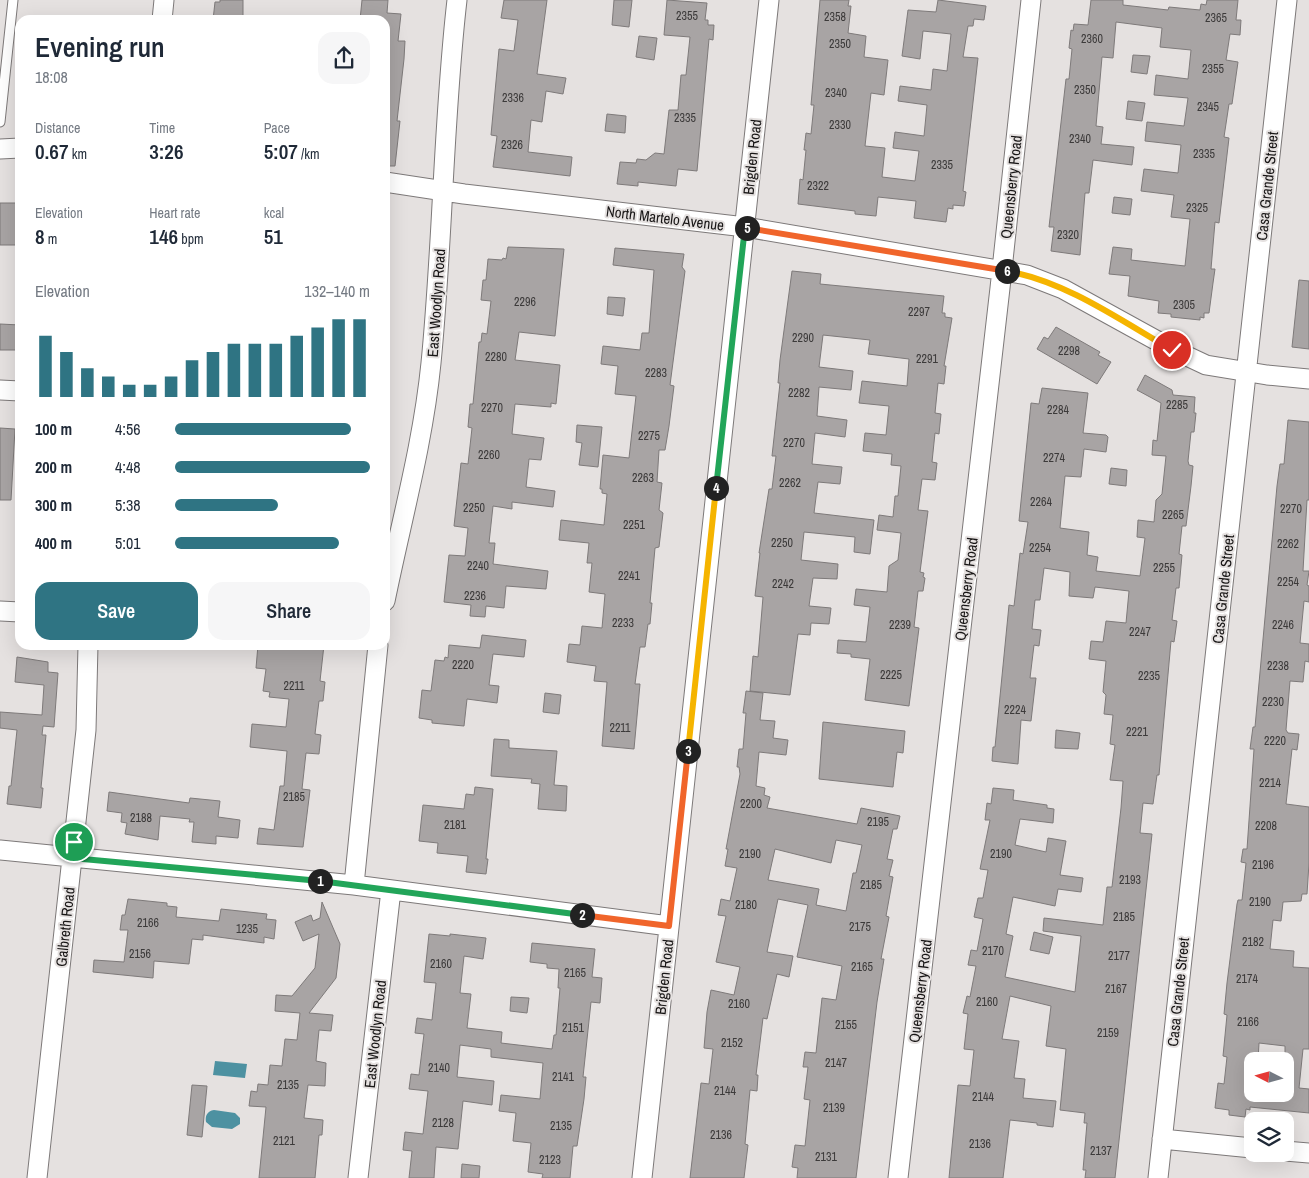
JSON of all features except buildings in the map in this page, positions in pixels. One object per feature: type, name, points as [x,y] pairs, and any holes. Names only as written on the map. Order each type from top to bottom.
[{"type":"street","points":[[162,15],[164,0]]},
{"type":"street","name":"East Woodlyn Road","points":[[390,578],[424,421],[431,364],[444,191],[446,112],[456,0]]},
{"type":"street","name":"Brigden Road","points":[[642,1178],[769,0]]},
{"type":"street","name":"Queensberry Road","points":[[898,1178],[1032,0]]},
{"type":"street","name":"Casa Grande Street","points":[[1158,1178],[1287,0]]},
{"type":"street","points":[[0,149],[15,148]]},
{"type":"street","name":"North Martelo Avenue","points":[[390,183],[745,227],[1027,275],[1063,289],[1172,350],[1206,365],[1267,375],[1309,379]]},
{"type":"street","points":[[0,390],[15,391]]},
{"type":"street","points":[[0,611],[15,612]]},
{"type":"street","name":"Galbreth Road","points":[[37,1178],[86,730],[88,650]]},
{"type":"street","points":[[354,885],[378,650]]},
{"type":"street","points":[[0,850],[354,885],[669,926]]},
{"type":"street","name":"East Woodlyn Road","points":[[358,1178],[391,890]]},
{"type":"street","points":[[1162,1139],[1244,1147]]},
{"type":"street","points":[[1294,1152],[1309,1153]]},
{"type":"lane","points":[[0,122],[13,0]]},
{"type":"water","points":[[215,1061],[247,1064],[245,1078],[213,1075]]},
{"type":"water","points":[[214,1110],[235,1113],[240,1118],[240,1124],[232,1129],[212,1127],[206,1122],[206,1118],[208,1113]]},
{"type":"route","points":[[74,842],[72,858],[354,885],[669,926],[745,227],[1027,275],[1063,289],[1172,350]]}]
